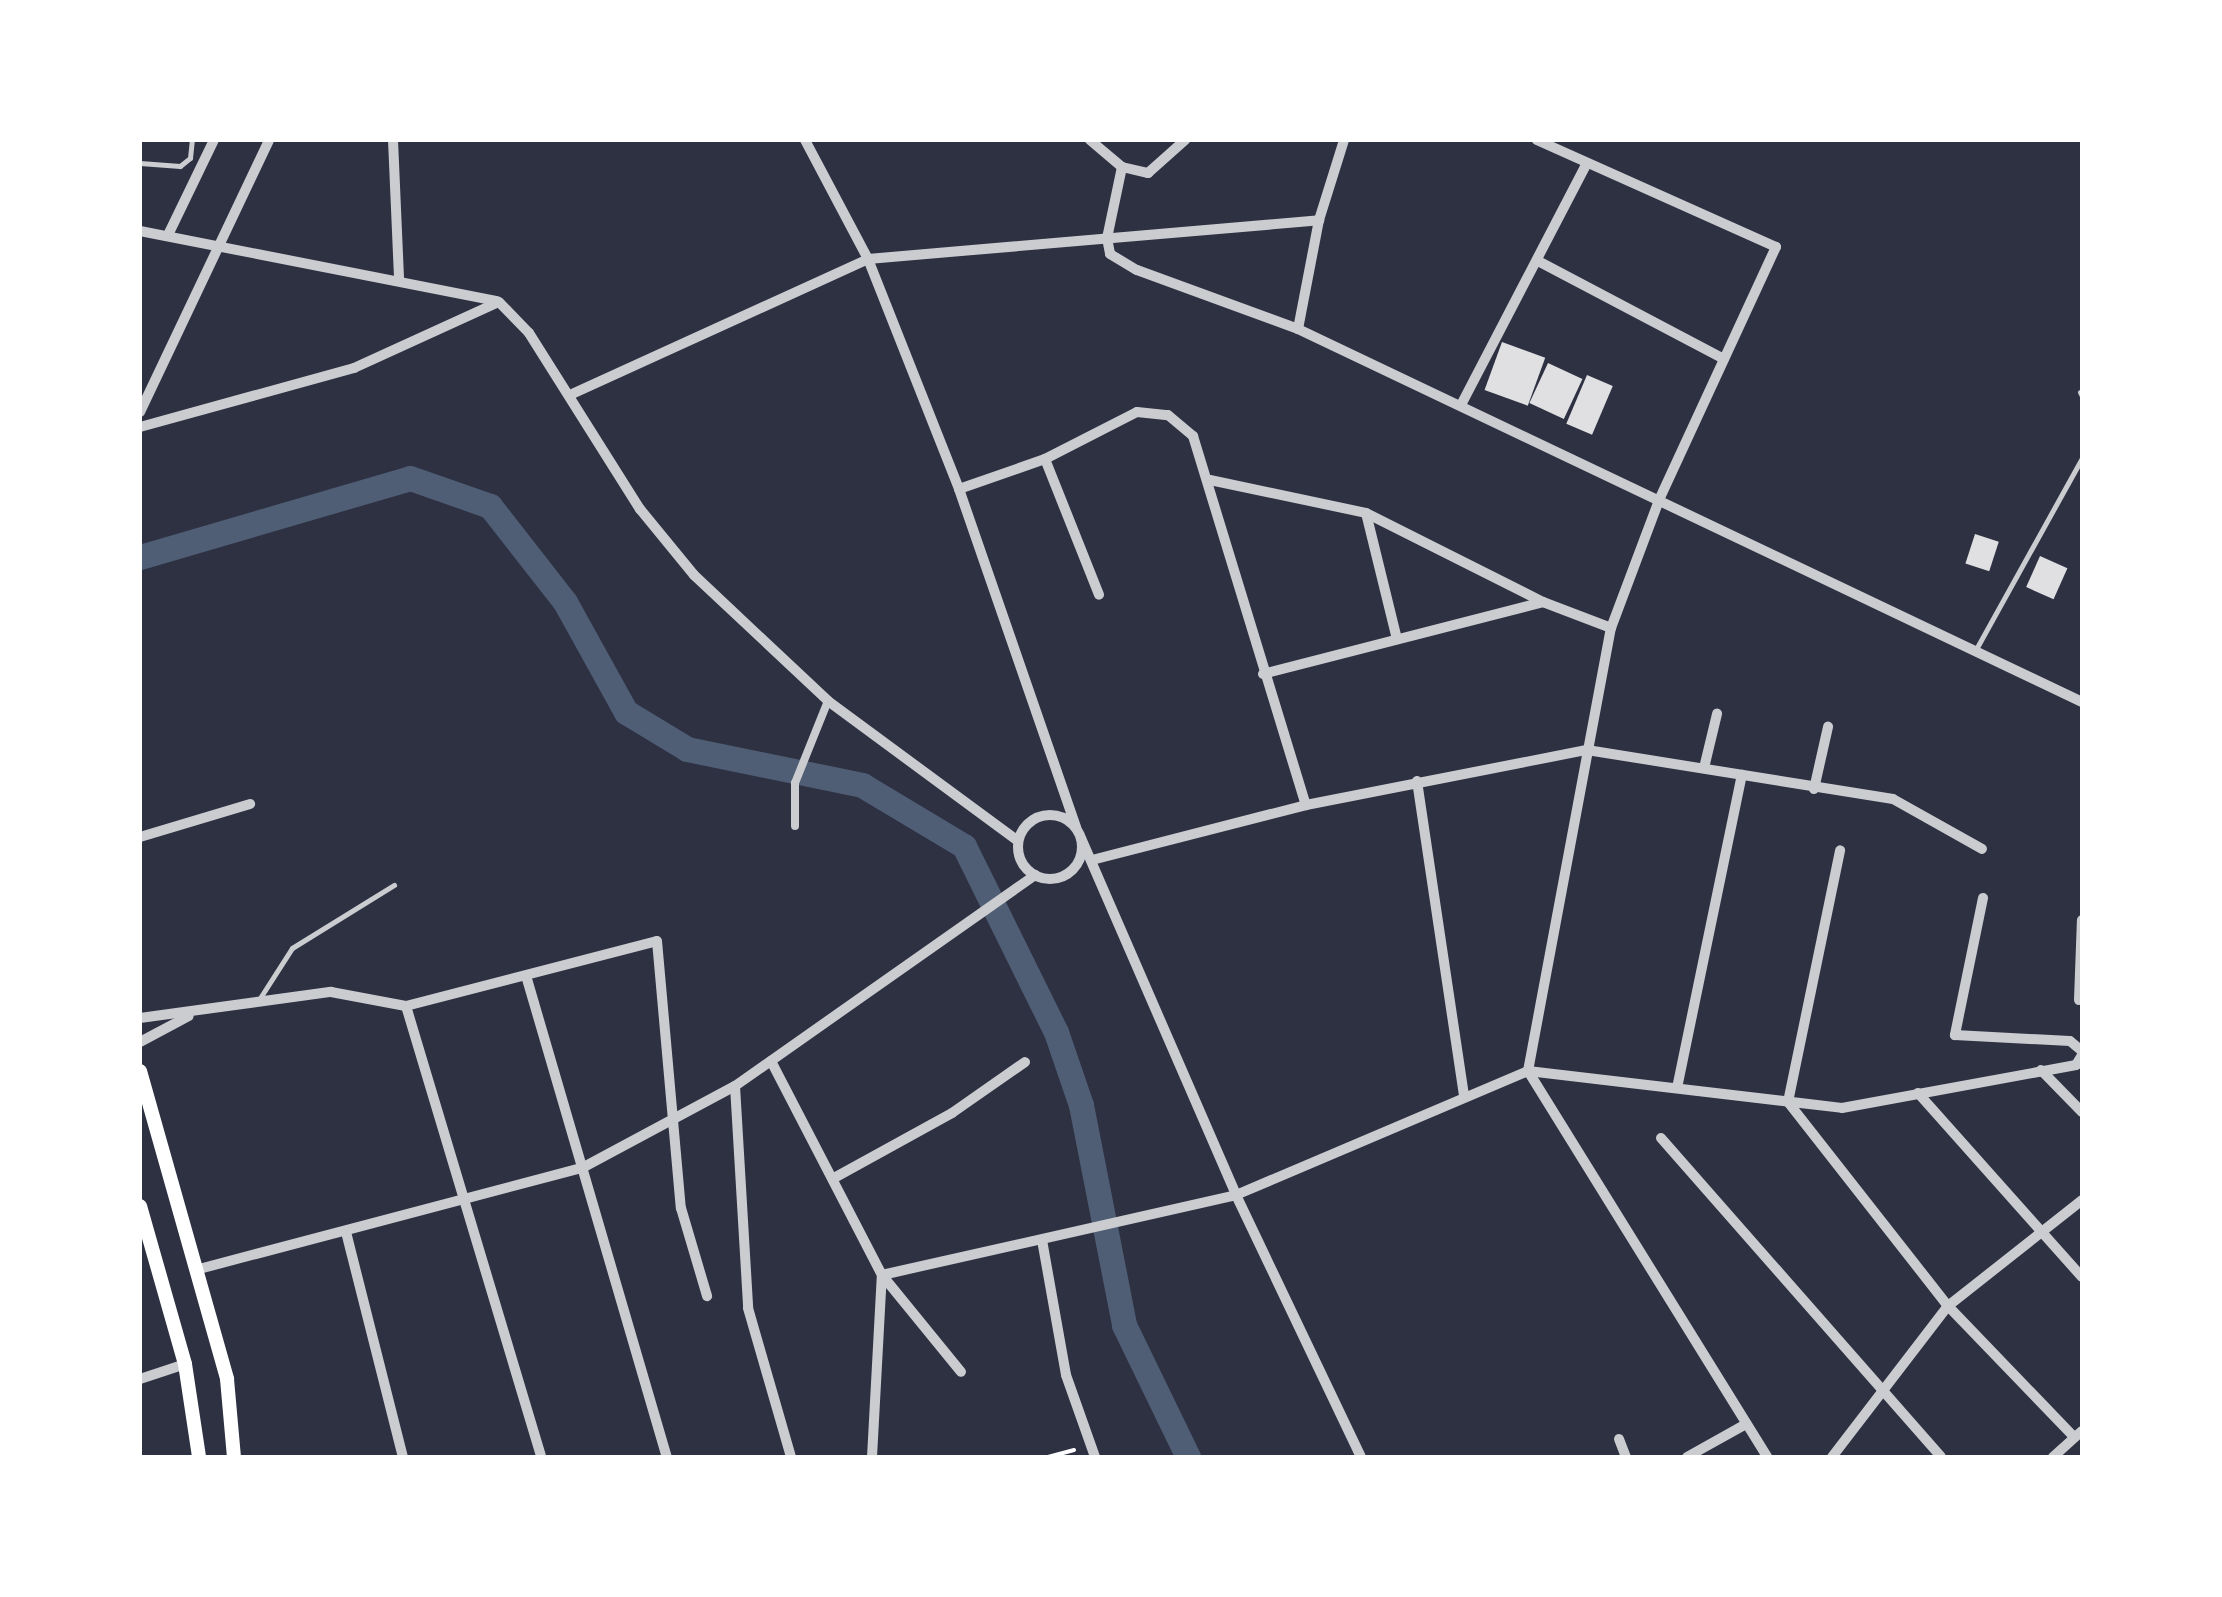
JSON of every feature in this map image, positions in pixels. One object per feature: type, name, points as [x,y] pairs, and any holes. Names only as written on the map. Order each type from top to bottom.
[{"type":"main road","points":[[140,1071],[200,1269],[227,1379],[234,1457]]},
{"type":"main road","points":[[140,1206],[145,1240],[185,1364],[199,1457]]},
{"type":"street","points":[[168,235],[214,140]]},
{"type":"street","points":[[140,412],[269,140]]},
{"type":"street","points":[[392,140],[399,280]]},
{"type":"street","points":[[805,140],[868,259],[959,489],[1079,833],[1236,1195],[1360,1457]]},
{"type":"street","points":[[1090,140],[1122,167],[1148,173],[1185,140]]},
{"type":"street","points":[[1298,329],[1319,220],[1344,140]]},
{"type":"street","points":[[1537,140],[1776,247],[1658,500],[1610,628],[1528,1071],[1767,1457]]},
{"type":"street","points":[[1462,405],[1586,165]]},
{"type":"street","points":[[1122,167],[1107,238],[1110,254],[1137,270],[1298,329],[2082,702]]},
{"type":"street","points":[[572,394],[868,259],[1319,220]]},
{"type":"street","points":[[140,231],[218,243],[499,302],[572,394],[640,510],[694,575],[828,701],[1018,841],[1021,861],[1035,875],[1054,879],[1072,870],[1079,833]]},
{"type":"street","points":[[1538,260],[1724,359]]},
{"type":"street","points":[[140,427],[354,368],[499,302]]},
{"type":"street","points":[[959,489],[1045,459],[1136,412],[1168,415],[1193,436],[1210,480],[1263,674],[1306,805]]},
{"type":"street","points":[[1045,459],[1099,595]]},
{"type":"street","points":[[1210,480],[1366,512],[1544,602],[1610,628]]},
{"type":"street","points":[[1366,512],[1396,639]]},
{"type":"street","points":[[1263,674],[1544,602]]},
{"type":"street","points":[[795,826],[795,783],[828,701]]},
{"type":"street","points":[[1704,768],[1717,714]]},
{"type":"street","points":[[1814,789],[1828,726]]},
{"type":"street","points":[[1092,860],[1306,805],[1587,750],[1893,799],[1982,848]]},
{"type":"street","points":[[1677,1088],[1742,775]]},
{"type":"street","points":[[1416,781],[1464,1096]]},
{"type":"street","points":[[140,837],[250,804]]},
{"type":"street","points":[[1018,841],[1042,815],[1079,833]]},
{"type":"street","points":[[1840,850],[1788,1102],[1948,1306],[2078,1434],[2053,1457]]},
{"type":"street","points":[[200,1269],[582,1168],[674,1124],[735,1086],[1015,894],[1035,875]]},
{"type":"street","points":[[882,1275],[1236,1195],[1528,1071],[1842,1108],[2076,1065],[2082,1053],[2070,1041],[1955,1035],[1983,898]]},
{"type":"street","points":[[2079,1000],[2082,920]]},
{"type":"street","points":[[140,1018],[194,1014],[260,998],[331,992],[406,1006],[527,979],[658,942],[681,1208],[707,1296]]},
{"type":"street","points":[[527,979],[667,1457]]},
{"type":"street","points":[[406,1006],[541,1457]]},
{"type":"street","points":[[140,1042],[194,1014]]},
{"type":"street","points":[[771,1061],[882,1275],[961,1372]]},
{"type":"street","points":[[834,1178],[952,1113],[1025,1062]]},
{"type":"street","points":[[2041,1070],[2082,1112]]},
{"type":"street","points":[[735,1086],[748,1308],[790,1457]]},
{"type":"street","points":[[1918,1093],[2043,1228],[2082,1277]]},
{"type":"street","points":[[1661,1138],[1940,1457]]},
{"type":"street","points":[[1832,1457],[1948,1306],[2082,1200]]},
{"type":"street","points":[[346,1232],[403,1457]]},
{"type":"street","points":[[1042,1240],[1066,1375],[1092,1452]]},
{"type":"street","points":[[872,1457],[882,1275]]},
{"type":"street","points":[[140,1379],[185,1364]]},
{"type":"street","points":[[1688,1457],[1746,1424]]},
{"type":"street","points":[[1620,1439],[1626,1457]]},
{"type":"lane","points":[[140,163],[180,166],[190,158],[192,140]]},
{"type":"lane","points":[[1974,650],[2082,458]]},
{"type":"lane","points":[[260,998],[292,948],[394,884]]},
{"type":"path","points":[[1048,1457],[1092,1452]]},
{"type":"building","points":[[1502,342],[1545,358],[1528,406],[1485,390]]},
{"type":"building","points":[[1548,363],[1582,379],[1564,419],[1529,403]]},
{"type":"building","points":[[1587,375],[1613,386],[1592,435],[1566,424]]},
{"type":"building","points":[[1975,534],[1999,542],[1989,571],[1965,563]]},
{"type":"building","points":[[2040,556],[2067,568],[2054,599],[2026,587]]},
{"type":"waterway","points":[[140,557],[410,478],[490,506],[565,602],[626,712],[687,749],[862,785],[964,846],[1056,1032],[1081,1105],[1124,1325],[1188,1457]]}]
